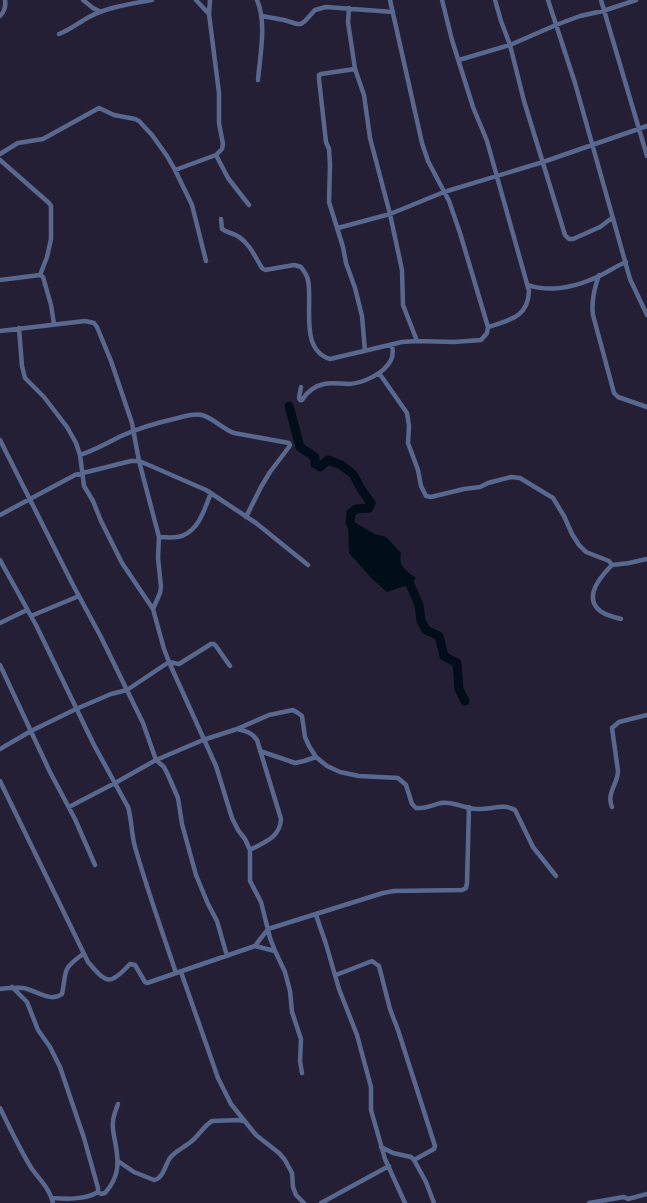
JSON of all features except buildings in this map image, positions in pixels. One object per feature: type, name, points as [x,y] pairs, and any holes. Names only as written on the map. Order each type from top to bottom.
[{"type":"street","points":[[0,16],[3,14],[5,0]]},
{"type":"street","points":[[83,0],[101,12]]},
{"type":"street","points":[[59,34],[101,12],[149,0]]},
{"type":"street","points":[[196,0],[209,14]]},
{"type":"street","points":[[176,170],[216,155],[222,149],[224,144],[218,123],[219,93],[209,14],[210,0]]},
{"type":"street","points":[[257,0],[262,16],[258,80]]},
{"type":"street","points":[[221,219],[222,229],[225,232],[237,235],[244,241],[262,268],[265,270],[294,266],[301,267],[304,271],[308,281],[310,336],[316,350],[323,356],[330,358],[402,342],[454,342],[481,340],[487,334],[488,327],[460,232],[449,201],[428,161],[422,143],[390,0]]},
{"type":"street","points":[[442,0],[452,40],[473,107],[487,140],[528,285],[529,299],[525,309],[518,316],[488,327]]},
{"type":"street","points":[[495,0],[510,45],[524,101],[565,235],[568,239],[573,239],[600,227],[612,218]]},
{"type":"street","points":[[548,0],[575,83],[630,279],[647,315]]},
{"type":"street","points":[[601,0],[647,156]]},
{"type":"street","points":[[459,60],[510,45],[580,16],[603,11],[636,0]]},
{"type":"street","points":[[262,16],[301,24],[315,10],[320,8],[336,7],[393,12]]},
{"type":"street","points":[[348,8],[348,22],[355,69],[364,95],[370,138],[390,214],[402,270],[404,305],[417,341]]},
{"type":"street","points":[[355,69],[321,74],[319,78],[326,142],[329,149],[329,202],[338,228],[362,316],[365,351]]},
{"type":"street","points":[[0,154],[18,143],[43,139],[99,108],[114,115],[139,121],[152,135],[176,170],[192,205],[206,261]]},
{"type":"street","points":[[338,228],[390,214],[444,192],[543,162],[647,126]]},
{"type":"street","points":[[216,155],[228,178],[249,205]]},
{"type":"street","points":[[0,160],[49,202],[51,206],[51,238],[40,275]]},
{"type":"street","points":[[528,285],[543,288],[572,286],[591,280],[626,262]]},
{"type":"street","points":[[0,280],[40,275]]},
{"type":"street","points":[[40,275],[43,277],[51,305],[54,324]]},
{"type":"street","points":[[600,275],[593,296],[592,306],[594,320],[614,393],[618,397],[647,407]]},
{"type":"street","points":[[0,331],[85,321],[94,323],[97,327],[121,389],[132,423],[139,461],[159,537],[158,558],[161,587],[153,609]]},
{"type":"street","points":[[19,328],[22,366],[25,378],[44,397],[67,427],[76,443],[80,455],[86,491],[93,501],[101,521],[122,563],[153,609],[169,662],[216,766],[232,818],[250,850],[250,880],[261,902],[275,951],[286,972],[292,1012],[301,1039],[300,1061],[302,1073]]},
{"type":"street","points":[[301,387],[298,398],[302,400],[310,390],[321,384],[356,382],[368,379],[379,373],[391,360],[393,353],[392,345]]},
{"type":"street","points":[[379,373],[407,413],[409,426],[408,443],[418,470],[421,486],[426,496],[431,497],[464,489],[480,487],[488,483],[511,477],[520,478],[553,498],[579,546],[586,552],[609,561],[612,565]]},
{"type":"street","points":[[80,455],[104,446],[133,432],[165,421],[195,414],[203,415],[227,431],[289,443],[290,447],[270,472],[246,517]]},
{"type":"street","points":[[0,440],[78,596],[102,637],[145,728],[156,760],[164,767],[178,798],[182,824],[196,875],[217,922],[227,956]]},
{"type":"street","points":[[0,515],[65,480],[82,473],[131,461],[139,461],[174,475],[211,493],[256,523],[308,565]]},
{"type":"street","points":[[159,537],[184,536],[191,531],[201,517],[211,493]]},
{"type":"street","points":[[621,619],[608,615],[598,609],[593,602],[594,590],[600,577],[612,565],[647,559]]},
{"type":"street","points":[[0,560],[31,616],[94,745],[128,807],[131,817],[134,845],[218,1078],[231,1104],[243,1120],[256,1135],[279,1153],[285,1160],[292,1173],[293,1187],[296,1195],[304,1203]]},
{"type":"street","points":[[31,616],[78,596]]},
{"type":"street","points":[[0,622],[27,610]]},
{"type":"street","points":[[0,749],[31,731],[76,709],[112,694],[127,690],[169,662],[179,664],[214,644],[230,666]]},
{"type":"street","points":[[0,665],[50,772],[75,818],[95,865]]},
{"type":"street","points":[[69,807],[156,760],[269,715],[293,710],[302,716],[305,737],[316,757],[327,766],[340,772],[359,776],[398,778],[406,785],[412,804],[416,808],[422,809],[440,803],[450,803],[476,809],[510,807],[515,810],[533,847],[556,876]]},
{"type":"street","points":[[612,806],[610,797],[618,776],[618,771],[612,728],[619,722],[647,715]]},
{"type":"street","points":[[236,729],[254,735],[281,819],[281,828],[277,834],[270,840],[250,850]]},
{"type":"street","points":[[260,751],[294,763],[316,757]]},
{"type":"street","points":[[0,781],[88,962],[101,976],[108,980],[114,979],[130,964],[133,964],[147,983],[255,946],[268,929],[383,893],[394,891],[462,890],[466,888],[469,807]]},
{"type":"street","points":[[316,915],[357,1035],[371,1087],[372,1110],[381,1147],[405,1203]]},
{"type":"street","points":[[255,946],[275,951]]},
{"type":"street","points":[[0,989],[12,987],[24,988],[50,998],[58,997],[62,994],[64,973],[68,966],[83,954]]},
{"type":"street","points":[[336,975],[372,961],[379,966],[390,1010],[398,1030],[430,1135],[435,1146],[434,1149],[414,1160]]},
{"type":"street","points":[[12,987],[26,1002],[38,1030],[50,1047],[60,1067],[84,1138],[98,1192]]},
{"type":"street","points":[[0,1108],[29,1164],[43,1181],[52,1201],[82,1198],[98,1192],[101,1194],[105,1193],[108,1190],[117,1172],[118,1161],[112,1130],[112,1122],[118,1104]]},
{"type":"street","points":[[118,1161],[134,1172],[154,1180],[161,1176],[173,1155],[192,1141],[212,1121],[243,1120]]},
{"type":"street","points":[[381,1147],[393,1153],[411,1157],[414,1160],[426,1182],[434,1203]]},
{"type":"street","points":[[322,1203],[389,1166]]},
{"type":"street","points":[[589,1203],[624,1197],[628,1199],[647,1194]]},
{"type":"shaded area","points":[[348,521],[352,521],[375,534],[386,537],[401,553],[400,558],[404,568],[416,578],[410,584],[387,592],[372,579],[349,553]]},
{"type":"waterway","points":[[289,406],[300,447],[315,457],[315,464],[320,467],[328,460],[341,465],[353,474],[371,503],[369,508],[356,509],[351,513],[350,523],[357,531]]},
{"type":"waterway","points":[[401,578],[410,584],[419,605],[421,621],[426,630],[439,636],[444,656],[457,663],[459,689],[465,701]]}]
